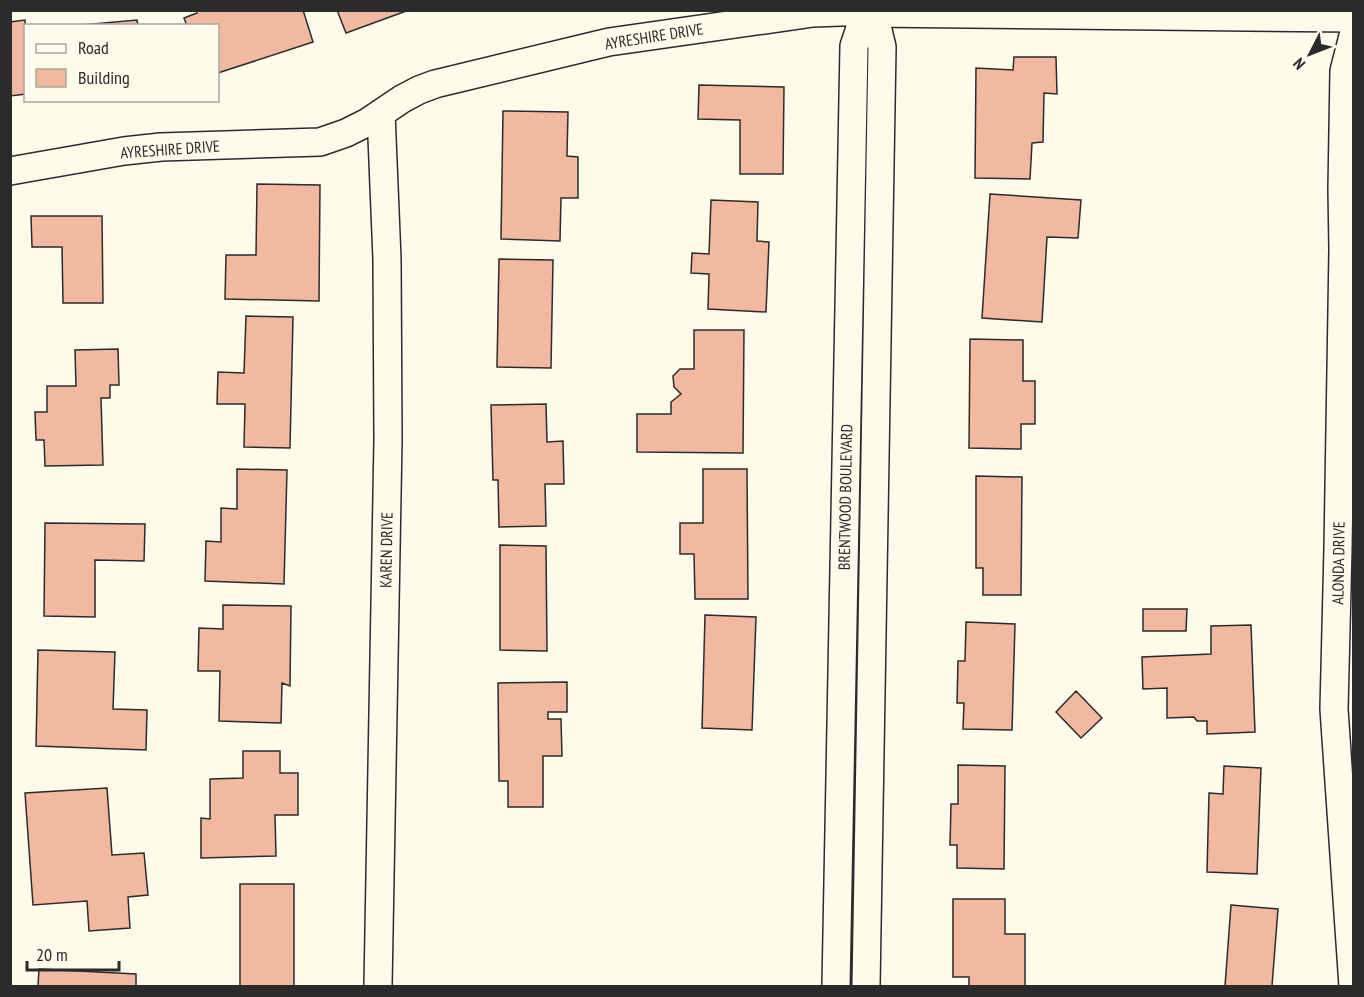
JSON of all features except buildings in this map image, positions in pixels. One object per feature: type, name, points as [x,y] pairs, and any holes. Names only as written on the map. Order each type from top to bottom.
[{"type":"street","name":"AYRESHIRE DRIVE","points":[[10,171],[124,151],[161,147],[320,142],[368,122],[402,99],[435,84],[609,42],[813,13],[869,11],[1353,15]]},
{"type":"street","name":"BRENTWOOD BOULEVARD","points":[[836,987],[854,46],[862,22],[869,11]]},
{"type":"street","name":"BRENTWOOD BOULEVARD","points":[[866,987],[882,55],[878,30],[869,11]]},
{"type":"street","name":"ALONDA DRIVE","points":[[1353,32],[1344,71],[1342,321],[1334,709],[1353,987]]},
{"type":"street","name":"KAREN DRIVE","points":[[378,987],[388,440],[387,260],[381,113]]}]
